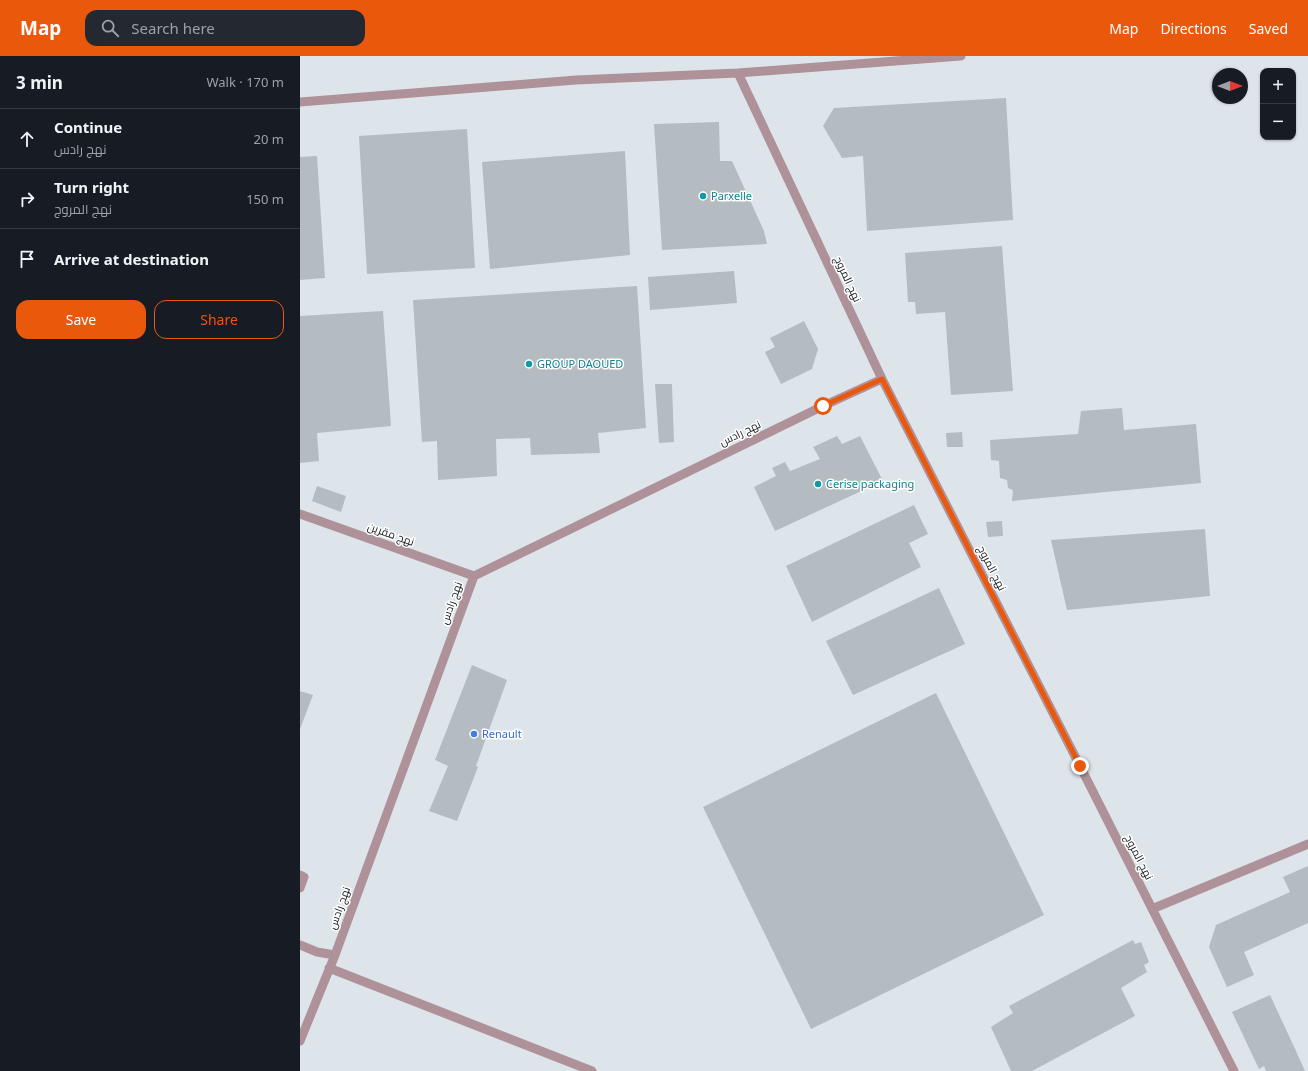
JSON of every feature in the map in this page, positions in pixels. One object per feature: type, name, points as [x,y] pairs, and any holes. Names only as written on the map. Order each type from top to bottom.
[{"type":"lane","points":[[300,102],[576,80],[738,73],[961,56]]},
{"type":"lane","name":"نهج المروج","points":[[738,73],[882,379],[1234,1071]]},
{"type":"lane","name":"نهج رادس","points":[[300,1041],[335,956],[474,576],[808,413],[882,379]]},
{"type":"lane","name":"نهج مقرين","points":[[300,514],[474,576]]},
{"type":"lane","points":[[1152,909],[1308,844]]},
{"type":"lane","points":[[300,875],[304,877],[300,888]]},
{"type":"lane","points":[[300,945],[317,952],[335,956]]},
{"type":"lane","points":[[329,968],[592,1071]]},
{"type":"building","points":[[1006,98],[1013,220],[867,231],[863,156],[842,158],[823,126],[834,108]]},
{"type":"building","name":"Parxelle","points":[[719,122],[720,161],[732,161],[764,231],[767,244],[662,250],[654,124]]},
{"type":"building","points":[[467,129],[475,268],[367,274],[359,136]]},
{"type":"building","points":[[625,151],[630,255],[490,269],[482,162]]},
{"type":"building","points":[[317,156],[325,278],[300,280],[300,157]]},
{"type":"building","points":[[1002,246],[1013,391],[951,395],[945,312],[916,314],[915,302],[908,302],[905,253]]},
{"type":"building","points":[[734,271],[737,303],[650,310],[648,277]]},
{"type":"building","name":"GROUP DAOUED","points":[[637,286],[646,428],[598,433],[600,453],[531,455],[530,438],[496,439],[497,476],[438,480],[437,441],[422,442],[413,300]]},
{"type":"building","points":[[383,311],[391,426],[317,433],[319,461],[300,463],[300,316]]},
{"type":"building","points":[[804,321],[818,349],[812,369],[781,384],[765,352],[775,347],[770,338]]},
{"type":"building","points":[[655,384],[672,384],[674,442],[659,443]]},
{"type":"building","points":[[1122,408],[1124,430],[1196,424],[1201,483],[1012,501],[1013,490],[1008,488],[1007,480],[1000,478],[999,461],[991,460],[990,440],[1078,434],[1081,411]]},
{"type":"building","points":[[962,432],[963,447],[947,447],[946,433]]},
{"type":"building","name":"Cerise packaging","points":[[837,436],[842,444],[860,436],[883,481],[775,531],[754,487],[776,476],[772,468],[785,462],[790,471],[820,459],[813,447]]},
{"type":"building","points":[[317,486],[346,496],[341,512],[312,501]]},
{"type":"building","points":[[914,505],[928,534],[909,543],[921,567],[812,622],[786,566]]},
{"type":"building","points":[[1002,521],[1003,536],[988,537],[986,522]]},
{"type":"building","points":[[1205,529],[1210,596],[1067,610],[1051,540]]},
{"type":"building","points":[[939,588],[965,644],[853,695],[826,641]]},
{"type":"building","points":[[472,665],[507,680],[476,766],[478,767],[457,821],[429,811],[448,766],[435,760]]},
{"type":"building","points":[[300,691],[313,695],[300,729]]},
{"type":"building","points":[[936,693],[1044,915],[811,1029],[703,807]]},
{"type":"building","points":[[1308,866],[1308,923],[1244,952],[1254,975],[1227,987],[1209,947],[1216,925],[1290,892],[1283,877]]},
{"type":"building","points":[[1133,940],[1135,944],[1141,942],[1149,962],[1144,965],[1147,972],[1121,988],[1135,1016],[1032,1071],[1011,1071],[991,1027],[1013,1013],[1009,1006]]},
{"type":"building","points":[[1270,995],[1305,1071],[1266,1071],[1264,1066],[1259,1069],[1232,1012]]},
{"type":"place","name":"Parxelle","points":[[703,196]]},
{"type":"place","name":"GROUP DAOUED","points":[[529,364]]},
{"type":"place","name":"Cerise packaging","points":[[818,484]]},
{"type":"place","name":"Renault","points":[[474,734]]},
{"type":"route","points":[[823,406],[882,379],[1080,766]]}]
